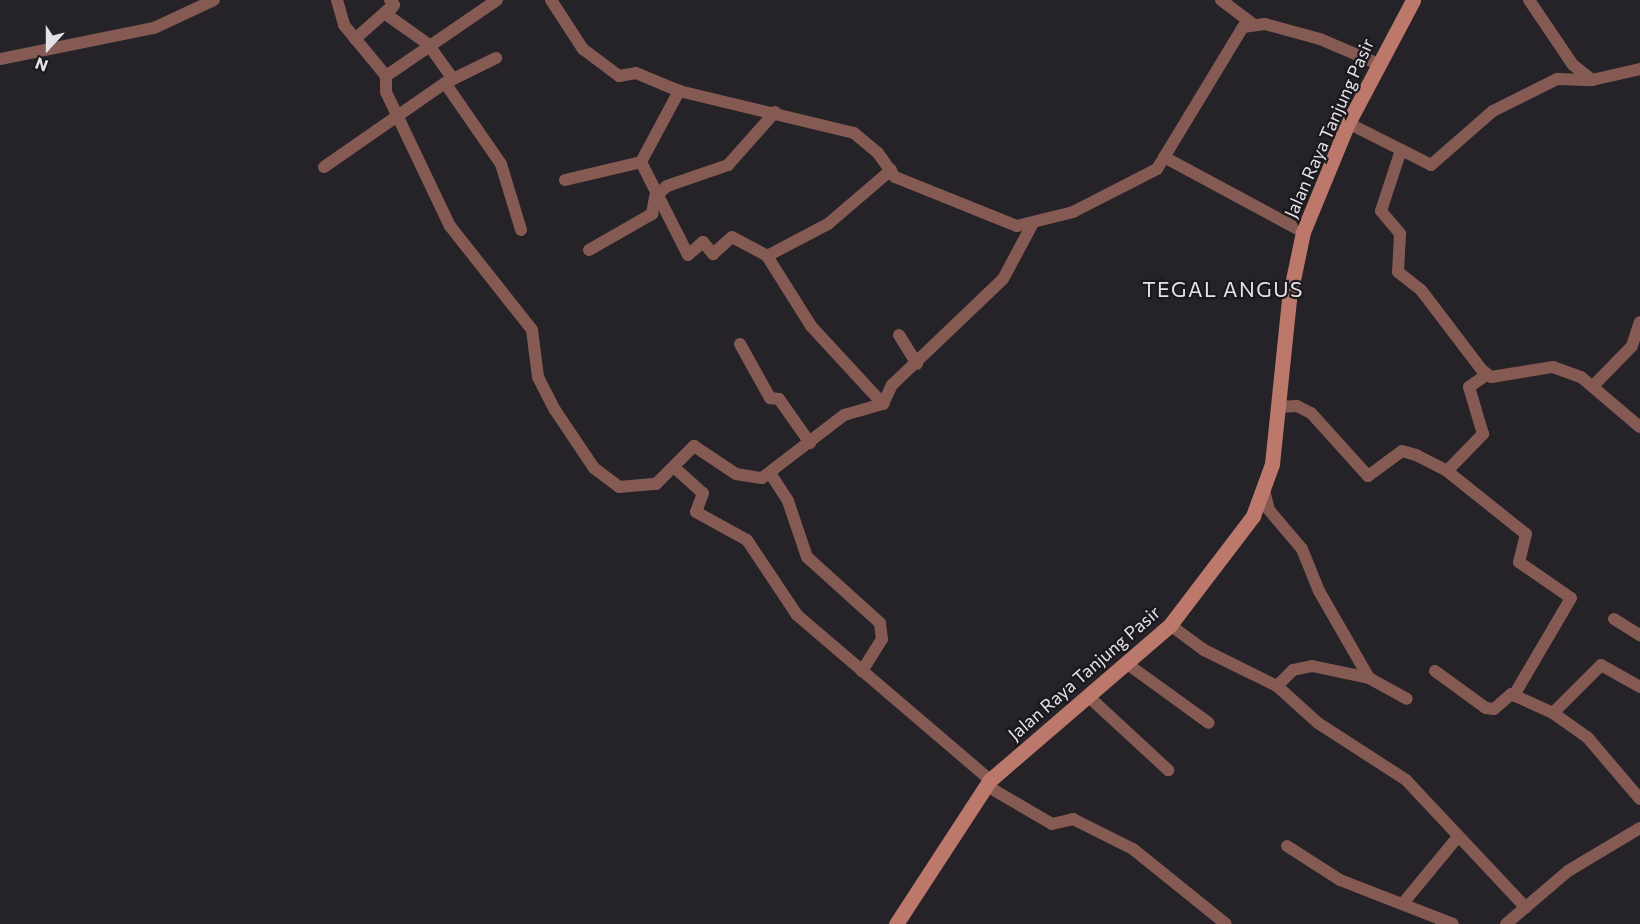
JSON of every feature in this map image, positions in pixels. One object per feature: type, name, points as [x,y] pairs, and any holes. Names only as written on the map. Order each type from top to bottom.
[{"type":"street","points":[[0,59],[154,28],[214,0]]},
{"type":"street","points":[[337,0],[355,39],[386,76],[395,120],[418,154],[450,226],[532,330],[538,377],[585,457],[619,487],[643,488],[676,469],[694,446],[736,474],[770,473],[844,415],[883,404],[892,386],[1003,279],[1032,225]]},
{"type":"street","points":[[386,76],[428,44],[497,0]]},
{"type":"street","points":[[551,0],[583,49],[619,76],[636,74],[678,91],[775,112],[854,133],[905,182],[985,217],[1032,225],[1147,177],[1164,157],[1238,34],[1251,23]]},
{"type":"street","points":[[1221,0],[1251,23],[1320,39],[1377,63]]},
{"type":"street","name":"Jalan Raya Tanjung Pasir","points":[[896,924],[988,783],[1170,625],[1265,494],[1303,232],[1348,123],[1377,63],[1413,0]]},
{"type":"street","points":[[1529,0],[1574,65],[1592,80]]},
{"type":"street","points":[[355,39],[393,2]]},
{"type":"street","points":[[393,2],[387,15],[428,44],[501,164],[521,230]]},
{"type":"street","points":[[324,167],[449,81],[496,58]]},
{"type":"street","points":[[1348,123],[1431,165],[1492,111],[1557,79],[1592,80],[1640,69]]},
{"type":"street","points":[[565,180],[641,162],[678,91]]},
{"type":"street","points":[[589,250],[652,214],[655,197],[680,178],[698,179],[728,165],[775,112]]},
{"type":"street","points":[[1401,150],[1381,211],[1400,234],[1398,272],[1421,290],[1486,375]]},
{"type":"street","points":[[1164,157],[1303,232]]},
{"type":"street","points":[[641,162],[655,197],[688,255],[703,242],[712,254],[732,237],[767,256],[811,326],[883,404]]},
{"type":"street","points":[[767,256],[828,224],[891,170]]},
{"type":"street","points":[[1594,385],[1632,346],[1640,322]]},
{"type":"street","points":[[899,334],[918,363]]},
{"type":"street","points":[[740,344],[770,398],[778,399],[810,443]]},
{"type":"street","points":[[1447,471],[1483,434],[1469,387],[1486,375],[1553,367],[1594,385],[1640,427]]},
{"type":"street","points":[[1278,407],[1297,406],[1311,413],[1368,476],[1406,450],[1447,471],[1526,534],[1521,564],[1570,596],[1514,695],[1494,709],[1486,708],[1435,671]]},
{"type":"street","points":[[676,469],[703,493],[696,512],[747,540],[779,594],[988,783],[1052,824],[1073,819],[1133,849],[1226,924]]},
{"type":"street","points":[[770,473],[788,501],[807,557],[880,623],[882,639],[862,671]]},
{"type":"street","points":[[1265,494],[1269,510],[1302,549],[1319,591],[1369,678]]},
{"type":"street","points":[[1614,619],[1640,635]]},
{"type":"street","points":[[1170,625],[1204,650],[1277,686],[1318,723],[1406,780],[1456,838],[1526,908]]},
{"type":"street","points":[[1126,663],[1209,723]]},
{"type":"street","points":[[1553,713],[1600,665],[1640,687]]},
{"type":"street","points":[[1277,686],[1293,670],[1312,666],[1369,678],[1407,699]]},
{"type":"street","points":[[1514,695],[1553,713],[1588,738],[1640,799]]},
{"type":"street","points":[[1089,697],[1168,770]]},
{"type":"street","points":[[1506,924],[1568,871],[1640,828]]},
{"type":"street","points":[[1404,902],[1456,838]]},
{"type":"street","points":[[1287,846],[1340,880],[1404,902],[1453,924]]},
{"type":"district","name":"TEGAL ANGUS","points":[[1223,289]]}]
